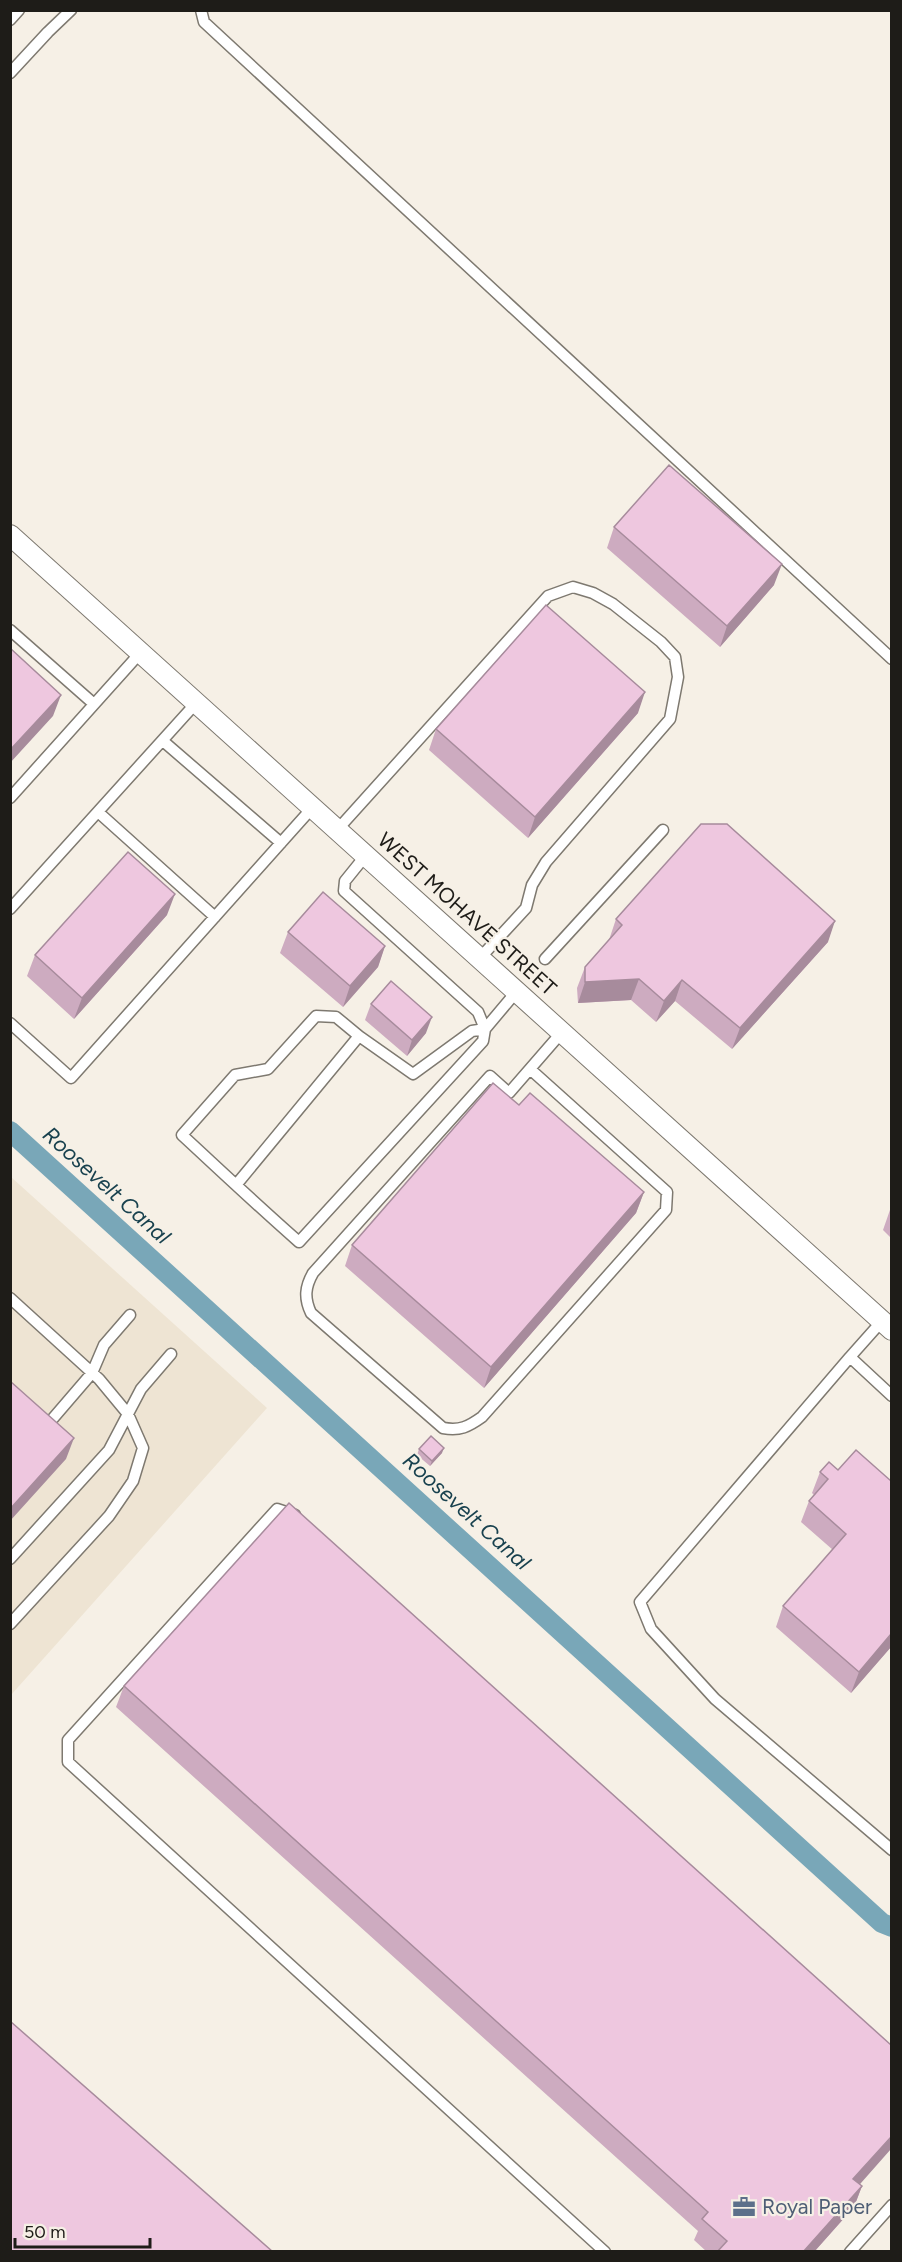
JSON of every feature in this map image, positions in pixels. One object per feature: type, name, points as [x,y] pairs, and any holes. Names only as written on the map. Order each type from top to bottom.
[{"type":"street","name":"WEST MOHAVE STREET","points":[[12,539],[197,702],[887,1326]]},
{"type":"lane","points":[[10,20],[19,10]]},
{"type":"lane","points":[[10,73],[71,10]]},
{"type":"lane","points":[[201,10],[204,22],[891,658]]},
{"type":"lane","points":[[338,829],[548,596],[573,587],[593,593],[613,604],[661,642],[675,657],[678,677],[670,719],[546,862],[532,885],[526,908],[480,958]]},
{"type":"lane","points":[[10,630],[94,704]]},
{"type":"lane","points":[[10,798],[141,652]]},
{"type":"lane","points":[[10,909],[197,702]]},
{"type":"lane","points":[[163,741],[281,843]]},
{"type":"lane","points":[[10,1023],[71,1078],[313,807]]},
{"type":"lane","points":[[98,812],[215,917]]},
{"type":"lane","points":[[545,959],[663,830]]},
{"type":"lane","points":[[366,855],[345,880],[344,891],[478,1011],[485,1029]]},
{"type":"lane","points":[[485,1029],[472,1031],[413,1074],[336,1017],[316,1016],[268,1069],[235,1076],[182,1135],[299,1242],[483,1041],[485,1029],[517,991]]},
{"type":"lane","points":[[530,1069],[668,1192],[668,1204],[666,1210],[482,1417],[468,1427],[456,1431],[443,1428],[311,1313],[306,1302],[308,1282],[313,1273],[490,1076],[509,1093],[562,1032]]},
{"type":"lane","points":[[236,1185],[360,1036]]},
{"type":"lane","points":[[10,1298],[93,1373],[128,1414],[143,1448],[133,1481],[109,1516],[10,1624]]},
{"type":"lane","points":[[49,1423],[93,1373],[104,1346],[130,1315]]},
{"type":"lane","points":[[887,1326],[861,1345],[850,1357],[640,1602],[651,1629],[715,1699],[891,1850]]},
{"type":"lane","points":[[10,1558],[109,1450],[141,1389],[171,1354]]},
{"type":"lane","points":[[850,1357],[891,1396]]},
{"type":"lane","points":[[301,1521],[292,1513],[277,1509],[68,1740],[68,1762],[605,2252]]},
{"type":"lane","points":[[850,2252],[891,2205]]},
{"type":"shaded area","points":[[11,1177],[267,1408],[11,1695]]},
{"type":"building","points":[[669,465],[782,564],[727,626],[614,527]]},
{"type":"building","points":[[546,605],[645,692],[535,817],[436,729]]},
{"type":"building","points":[[10,648],[61,695],[10,750]]},
{"type":"building","points":[[701,824],[727,824],[835,921],[740,1028],[682,980],[664,1001],[639,979],[585,982],[585,967],[622,925],[616,919]]},
{"type":"building","points":[[128,852],[175,894],[82,998],[35,955]]},
{"type":"building","points":[[323,892],[385,946],[350,986],[288,932]]},
{"type":"building","points":[[391,981],[432,1017],[412,1040],[371,1004]]},
{"type":"building","points":[[493,1083],[519,1105],[530,1093],[644,1192],[491,1367],[352,1245]]},
{"type":"building","points":[[10,1381],[74,1438],[10,1509]]},
{"type":"building","points":[[431,1436],[444,1448],[432,1461],[419,1449]]},
{"type":"building","points":[[856,1450],[891,1481],[891,1634],[859,1672],[783,1606],[846,1534],[809,1501],[828,1479],[820,1472],[829,1462],[838,1470]]},
{"type":"building","points":[[289,1503],[891,2045],[891,2137],[853,2179],[862,2186],[803,2252],[717,2252],[727,2241],[702,2219],[708,2212],[124,1686]]},
{"type":"building","points":[[10,2021],[273,2252],[10,2252]]},
{"type":"waterway","name":"Roosevelt Canal","points":[[10,1131],[882,1923],[892,1927]]},
{"type":"place","name":"Royal Paper","points":[[744,2207]]}]
